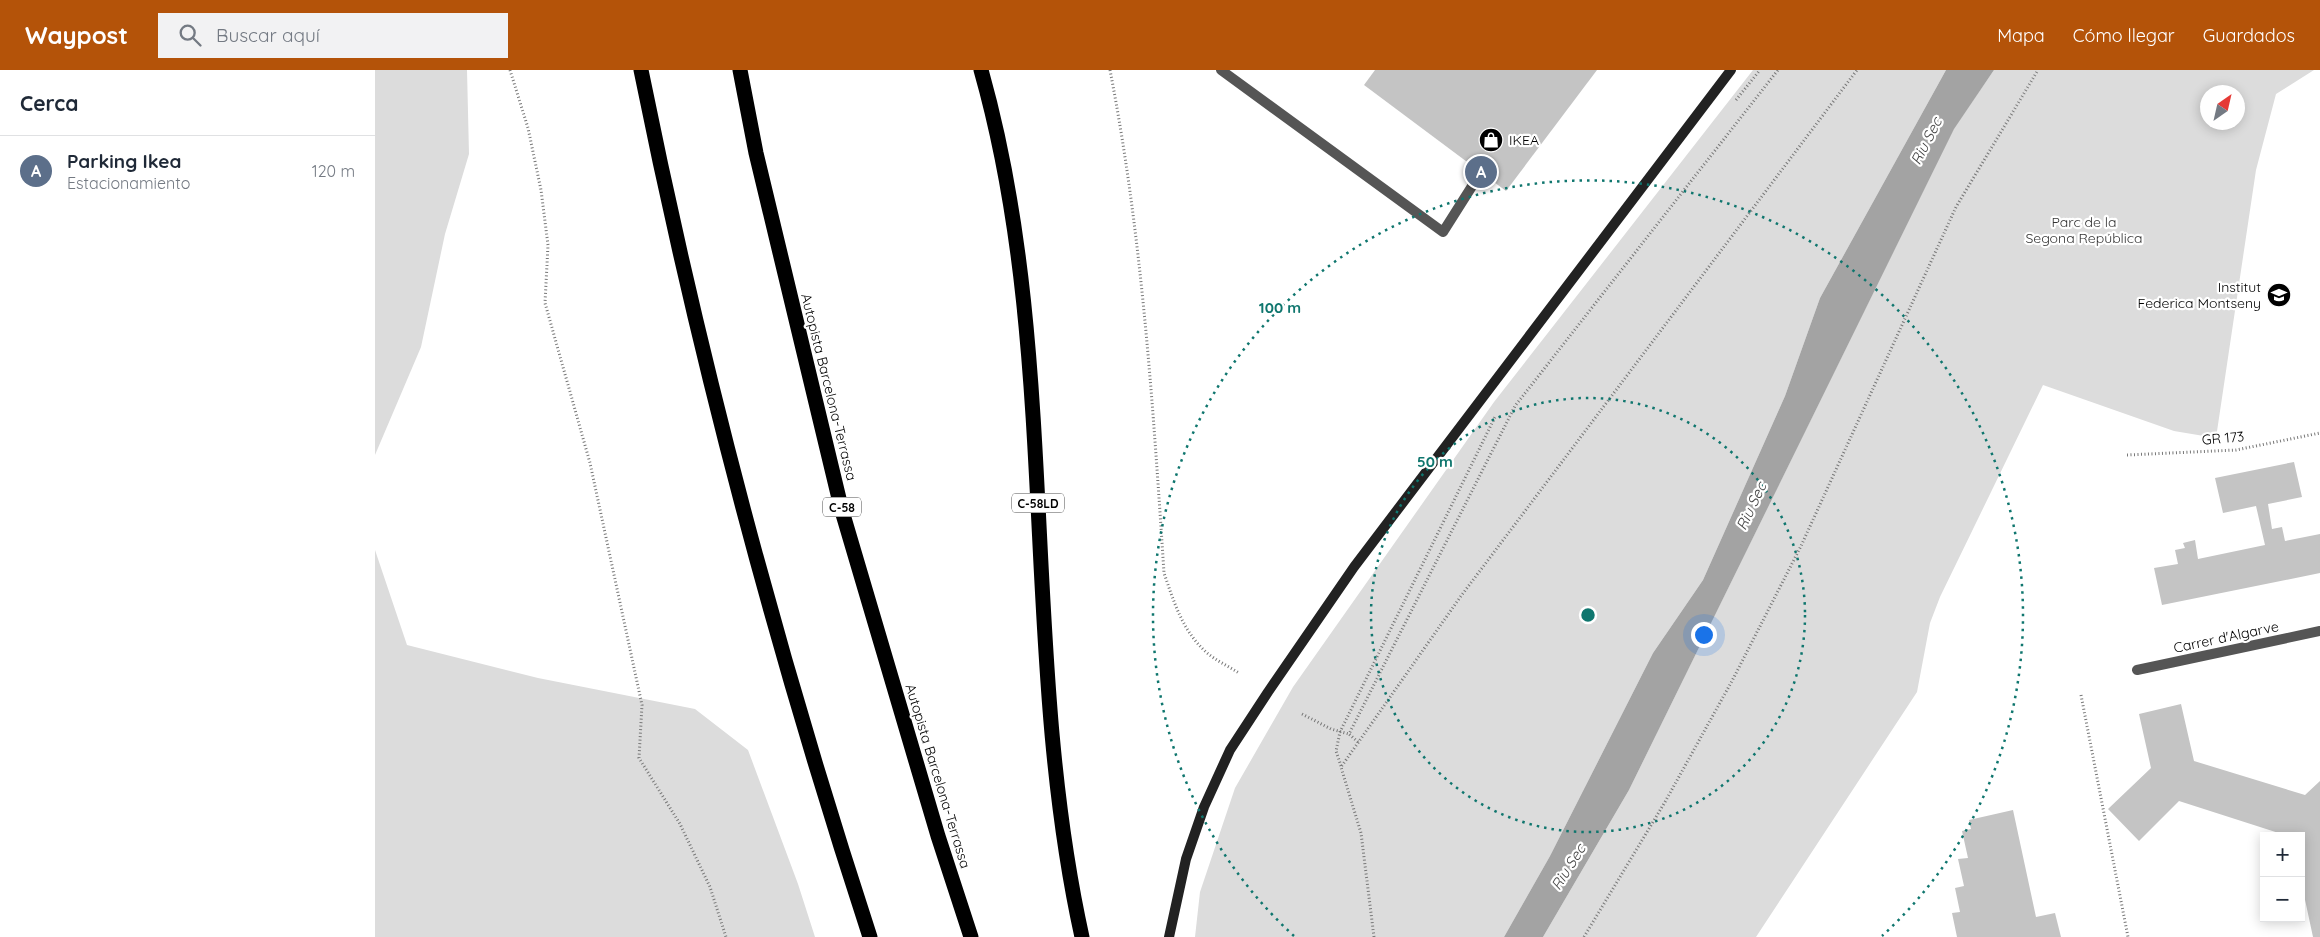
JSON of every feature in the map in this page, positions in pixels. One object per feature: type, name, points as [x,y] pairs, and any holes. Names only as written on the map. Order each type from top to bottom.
[{"type":"highway","points":[[641,70],[666,194],[754,552],[870,937]]},
{"type":"highway","name":"Autopista Barcelona-Terrassa","points":[[741,70],[756,153],[842,511],[935,827],[971,937]]},
{"type":"highway","name":"C-58LD","points":[[981,70],[1002,156],[1019,263],[1031,383],[1060,809],[1082,937]]},
{"type":"street","points":[[1221,70],[1443,232],[1481,172]]},
{"type":"street","points":[[1169,937],[1186,859],[1204,807],[1231,750],[1267,692],[1354,567],[1731,70]]},
{"type":"street","name":"Carrer d'Algarve","points":[[2137,670],[2320,631]]},
{"type":"path","points":[[510,70],[528,128],[541,190],[548,245],[545,304],[591,462],[642,705],[639,758],[680,824],[710,887],[725,937]]},
{"type":"path","points":[[1110,70],[1123,148],[1142,299],[1164,573],[1176,608],[1189,633],[1207,653],[1239,673]]},
{"type":"path","points":[[1730,108],[1760,70]]},
{"type":"path","points":[[1349,734],[1515,406],[1778,70]]},
{"type":"path","points":[[1341,767],[1461,596],[1857,70]]},
{"type":"path","points":[[1584,937],[1665,802],[1732,681],[1801,546],[1957,207],[2038,70]]},
{"type":"path","points":[[1373,937],[1361,833],[1337,751],[1340,732],[1496,415]]},
{"type":"path","name":"GR 173","points":[[2127,454],[2236,450],[2320,433]]},
{"type":"path","points":[[2081,695],[2128,937]]},
{"type":"path","points":[[1302,714],[1340,732],[1349,734],[1358,742]]},
{"type":"green space","points":[[375,70],[467,70],[469,154],[445,234],[421,347],[375,455]]},
{"type":"green space","points":[[1753,70],[1946,70],[1820,298],[1785,396],[1703,580],[1653,653],[1550,856],[1504,937],[1195,937],[1200,892],[1235,788],[1293,687],[1494,402]]},
{"type":"green space","name":"Parc de la Segona República","points":[[1994,70],[2314,70],[2276,94],[2256,170],[2216,438],[2174,431],[2043,385],[1940,597],[1930,623],[1917,692],[1756,937],[1543,937],[1629,790],[1954,128]]},
{"type":"green space","points":[[375,550],[407,645],[538,678],[695,709],[748,750],[798,884],[815,937],[375,937]]},
{"type":"water","name":"Riu Sec","points":[[1946,70],[1994,70],[1954,129],[1629,790],[1543,937],[1504,937],[1550,856],[1653,653],[1703,580],[1785,396],[1820,298]]},
{"type":"building","name":"IKEA","points":[[1375,70],[1597,70],[1506,191],[1364,85]]},
{"type":"building","points":[[2294,462],[2302,497],[2268,504],[2272,529],[2282,527],[2285,541],[2320,534],[2320,573],[2162,605],[2154,568],[2178,564],[2175,550],[2185,548],[2183,543],[2195,540],[2198,559],[2265,545],[2256,506],[2223,513],[2215,478]]},
{"type":"building","points":[[2181,704],[2194,761],[2305,795],[2320,781],[2320,937],[2313,937],[2305,900],[2305,832],[2276,832],[2179,801],[2139,841],[2108,809],[2151,768],[2139,714]]},
{"type":"building","points":[[2013,810],[2036,917],[2055,913],[2061,937],[1957,937],[1952,913],[1960,912],[1955,888],[1964,886],[1958,859],[1968,858],[1962,831],[1971,829],[1969,820]]},
{"type":"place","name":"IKEA","points":[[1491,140]]},
{"type":"place","name":"Parking Ikea","points":[[1481,172]]},
{"type":"place","name":"Institut Federica Montseny","points":[[2279,295]]}]
